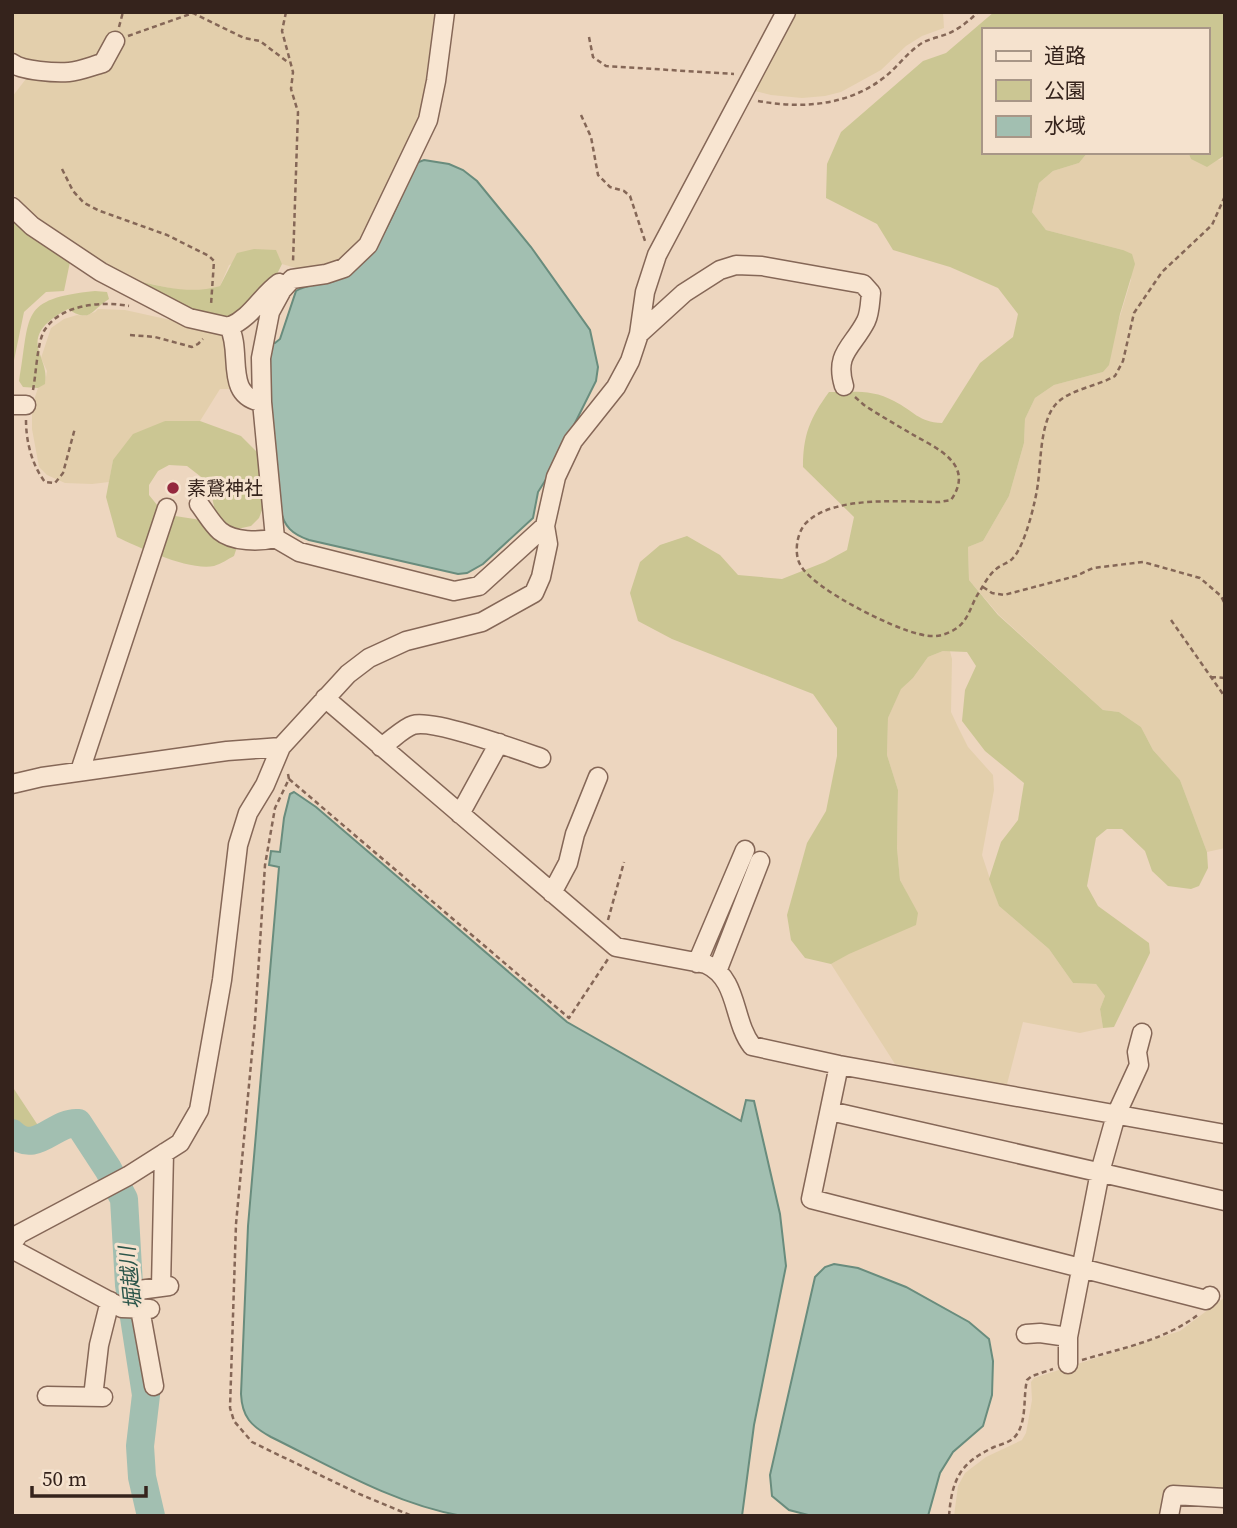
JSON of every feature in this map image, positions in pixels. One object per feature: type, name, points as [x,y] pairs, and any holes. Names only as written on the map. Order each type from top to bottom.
[{"type":"street","points":[[12,207],[32,226],[92,267],[189,318],[229,327],[248,316],[278,283],[344,268],[368,245],[428,120],[445,12]]},
{"type":"street","points":[[12,1244],[19,1234],[128,1176],[180,1143],[199,1110],[222,980],[238,845],[248,813],[265,785],[281,747],[348,674],[369,658],[406,641],[482,622],[534,593],[541,577],[548,544],[545,526],[555,477],[573,441],[616,387],[630,361],[639,334],[645,292],[657,255],[786,12]]},
{"type":"street","points":[[12,63],[29,69],[69,72],[103,63],[115,41]]},
{"type":"street","points":[[639,334],[684,293],[720,271],[736,265],[762,266],[863,284],[871,293],[868,318],[841,359],[840,372],[844,386]]},
{"type":"street","points":[[275,538],[262,402],[261,358],[265,330],[277,298],[292,279]]},
{"type":"street","points":[[229,327],[234,337],[236,376],[241,389],[252,401],[262,402]]},
{"type":"street","points":[[199,504],[221,532],[234,537],[257,541],[275,538],[299,552],[454,591],[479,586],[545,526]]},
{"type":"street","points":[[80,771],[167,508]]},
{"type":"street","points":[[325,698],[609,942],[718,970],[726,978],[746,1038],[752,1046],[839,1065],[1225,1134]]},
{"type":"street","points":[[381,747],[413,725],[430,725],[499,743],[541,758]]},
{"type":"street","points":[[460,814],[499,743]]},
{"type":"street","points":[[12,784],[80,771],[227,751],[281,747]]},
{"type":"street","points":[[552,893],[568,863],[575,834],[598,777]]},
{"type":"street","points":[[697,963],[745,850]]},
{"type":"street","points":[[718,970],[760,861]]},
{"type":"street","points":[[1068,1364],[1068,1337],[1100,1172],[1116,1115],[1139,1065],[1138,1052],[1142,1032]]},
{"type":"street","points":[[839,1065],[811,1199],[1206,1300],[1208,1303]]},
{"type":"street","points":[[830,1111],[1225,1200]]},
{"type":"street","points":[[139,1290],[165,1287],[163,1153]]},
{"type":"street","points":[[12,1249],[122,1308],[145,1309],[153,1386]]},
{"type":"street","points":[[47,1396],[98,1397],[99,1345],[110,1301]]},
{"type":"street","points":[[1026,1334],[1068,1337]]},
{"type":"street","points":[[1169,1516],[1173,1495],[1225,1498]]},
{"type":"path","points":[[278,12],[286,13],[282,31],[293,72],[291,89],[298,113],[292,279]]},
{"type":"path","points":[[589,37],[593,57],[606,66],[726,72],[746,87],[755,101],[778,105],[813,105],[837,100],[869,87],[885,77],[923,42],[949,33],[967,23],[978,12]]},
{"type":"path","points":[[115,41],[193,13],[244,38],[260,41],[289,63]]},
{"type":"path","points":[[580,115],[591,136],[598,175],[610,187],[630,195],[648,249],[657,255]]},
{"type":"path","points":[[62,169],[84,203],[167,235],[214,261],[208,324],[203,339],[198,344],[192,346],[155,337],[130,335]]},
{"type":"path","points":[[844,386],[864,405],[945,452],[955,465],[959,477],[957,491],[951,500],[940,502],[863,503],[827,508],[801,527],[797,556],[801,567],[822,585],[877,618],[920,635],[937,637],[953,631],[969,616],[976,596],[994,570],[1014,558],[1024,537],[1035,498],[1050,412],[1058,402],[1067,397],[1115,376],[1123,361],[1134,313],[1162,272],[1212,225],[1225,195]]},
{"type":"path","points":[[75,428],[63,473],[55,483],[45,482],[36,471],[19,405],[33,394],[42,333],[49,324],[69,311],[90,305],[125,305],[138,308]]},
{"type":"path","points":[[983,587],[992,593],[1004,595],[1076,576],[1093,568],[1143,562],[1200,578],[1221,596],[1225,604]]},
{"type":"path","points":[[1171,620],[1225,696]]},
{"type":"path","points":[[1211,677],[1225,678]]},
{"type":"path","points":[[281,747],[289,779],[569,1017],[609,942],[624,862]]},
{"type":"path","points":[[289,779],[275,808],[265,865],[255,1021],[236,1224],[230,1408],[234,1421],[252,1442],[357,1493],[412,1516]]},
{"type":"path","points":[[949,1516],[954,1483],[962,1468],[985,1452],[1009,1442],[1017,1434],[1027,1380],[1032,1376],[1179,1328],[1208,1303]]},
{"type":"shaded area","points":[[12,12],[435,12],[421,114],[362,239],[334,266],[302,270],[282,264],[275,250],[229,265],[220,286],[203,291],[179,290],[142,282],[95,260],[36,218],[12,191],[12,97],[29,75],[21,60],[12,53]]},
{"type":"shaded area","points":[[789,12],[943,12],[944,28],[922,36],[906,46],[881,70],[841,92],[802,98],[751,90]]},
{"type":"shaded area","points":[[1086,154],[1189,154],[1191,159],[1221,160],[1225,155],[1225,848],[1207,852],[1180,780],[1153,750],[1141,727],[1119,712],[1103,710],[999,615],[969,580],[968,547],[983,541],[1009,496],[1024,443],[1025,419],[1035,398],[1054,385],[1103,372],[1131,280],[1123,250],[1046,230],[1032,212],[1039,183],[1053,171],[1079,163]]},
{"type":"shaded area","points":[[98,309],[125,310],[225,332],[234,389],[220,389],[200,421],[165,421],[113,460],[109,482],[65,483],[47,475],[39,467],[32,429],[32,406],[38,388],[45,383],[47,371],[41,358],[51,328],[64,319],[84,316]]},
{"type":"shaded area","points":[[950,651],[952,659],[951,712],[968,747],[993,775],[994,790],[982,855],[999,906],[1049,949],[1073,983],[1096,984],[1105,996],[1100,1009],[1103,1028],[1080,1033],[1023,1022],[1006,1088],[895,1064],[831,964],[917,913],[900,880],[897,848],[898,790],[887,755],[888,718],[901,688],[913,678],[928,657]]},
{"type":"shaded area","points":[[1225,1297],[1225,1495],[1169,1491],[1164,1514],[1151,1516],[954,1516],[958,1486],[965,1473],[986,1457],[1022,1440],[1026,1433],[1032,1400],[1031,1382],[1034,1378],[1180,1331]]},
{"type":"green space","points":[[994,12],[1225,12],[1225,155],[1207,167],[1191,159],[1189,154],[1209,154],[1209,28],[982,28],[982,154],[1086,154],[1079,163],[1053,171],[1039,183],[1032,212],[1046,230],[1123,250],[1132,254],[1135,264],[1109,365],[1103,372],[1054,385],[1035,398],[1025,419],[1024,443],[1009,496],[983,541],[968,547],[969,580],[998,615],[1103,710],[1119,712],[1141,727],[1153,750],[1180,780],[1207,852],[1208,868],[1199,886],[1191,889],[1168,886],[1152,871],[1145,851],[1122,829],[1107,829],[1096,838],[1087,886],[1098,906],[1149,943],[1150,953],[1114,1027],[1103,1028],[1100,1009],[1105,996],[1096,984],[1073,983],[1049,949],[999,906],[989,879],[1001,842],[1018,820],[1024,783],[985,751],[962,721],[965,690],[976,666],[967,652],[943,651],[928,657],[901,689],[888,718],[887,755],[898,790],[897,848],[900,880],[918,913],[916,925],[831,964],[805,958],[791,940],[787,915],[807,843],[826,811],[837,756],[837,728],[813,694],[672,639],[638,621],[630,593],[640,562],[660,545],[687,536],[720,555],[738,575],[782,579],[847,550],[854,517],[803,467],[804,445],[809,427],[829,392],[862,392],[886,397],[922,418],[942,423],[980,363],[1013,337],[1018,314],[998,288],[950,267],[893,250],[877,224],[826,198],[827,164],[841,132],[923,61],[946,53]]},
{"type":"green space","points":[[12,221],[70,262],[64,291],[46,292],[24,312],[12,370]]},
{"type":"green space","points":[[254,249],[276,250],[282,264],[275,278],[230,319],[195,314],[141,288],[142,282],[191,290],[220,286],[237,253]]},
{"type":"green space","points":[[95,291],[107,292],[109,299],[86,315],[68,309],[56,316],[41,331],[38,344],[45,371],[45,384],[38,388],[23,387],[19,381],[25,340],[33,314],[52,299]]},
{"type":"green space","points":[[165,421],[200,421],[241,436],[259,454],[264,505],[259,518],[251,526],[237,529],[225,525],[215,511],[209,483],[187,466],[169,465],[158,471],[149,485],[149,495],[162,511],[201,520],[237,547],[234,556],[217,565],[204,567],[178,562],[117,537],[106,497],[113,460],[133,434]]},
{"type":"green space","points":[[12,1086],[39,1127],[35,1134],[21,1134],[12,1126]]},
{"type":"water","points":[[424,160],[449,164],[463,170],[477,181],[531,247],[590,330],[598,367],[596,381],[538,492],[533,518],[483,564],[467,573],[458,574],[309,540],[290,529],[280,508],[268,366],[269,342],[275,343],[280,339],[296,291],[343,277],[357,268],[387,226],[416,163]]},
{"type":"water","points":[[294,792],[316,807],[567,1022],[741,1121],[746,1100],[754,1101],[780,1214],[786,1266],[754,1425],[742,1516],[462,1516],[388,1494],[271,1437],[249,1420],[243,1409],[241,1394],[248,1226],[279,867],[269,865],[271,851],[280,852],[284,818],[290,794]]},
{"type":"water","points":[[834,1264],[858,1268],[906,1287],[969,1322],[989,1339],[993,1361],[992,1395],[983,1426],[953,1452],[940,1473],[928,1516],[812,1516],[789,1510],[772,1496],[770,1475],[815,1277],[825,1267]]},
{"type":"waterway","name":"堀越川","points":[[12,1133],[29,1141],[69,1124],[78,1123],[124,1199],[129,1285],[146,1395],[140,1446],[142,1477],[151,1516]]},
{"type":"place","name":"素鵞神社","points":[[173,488]]}]
